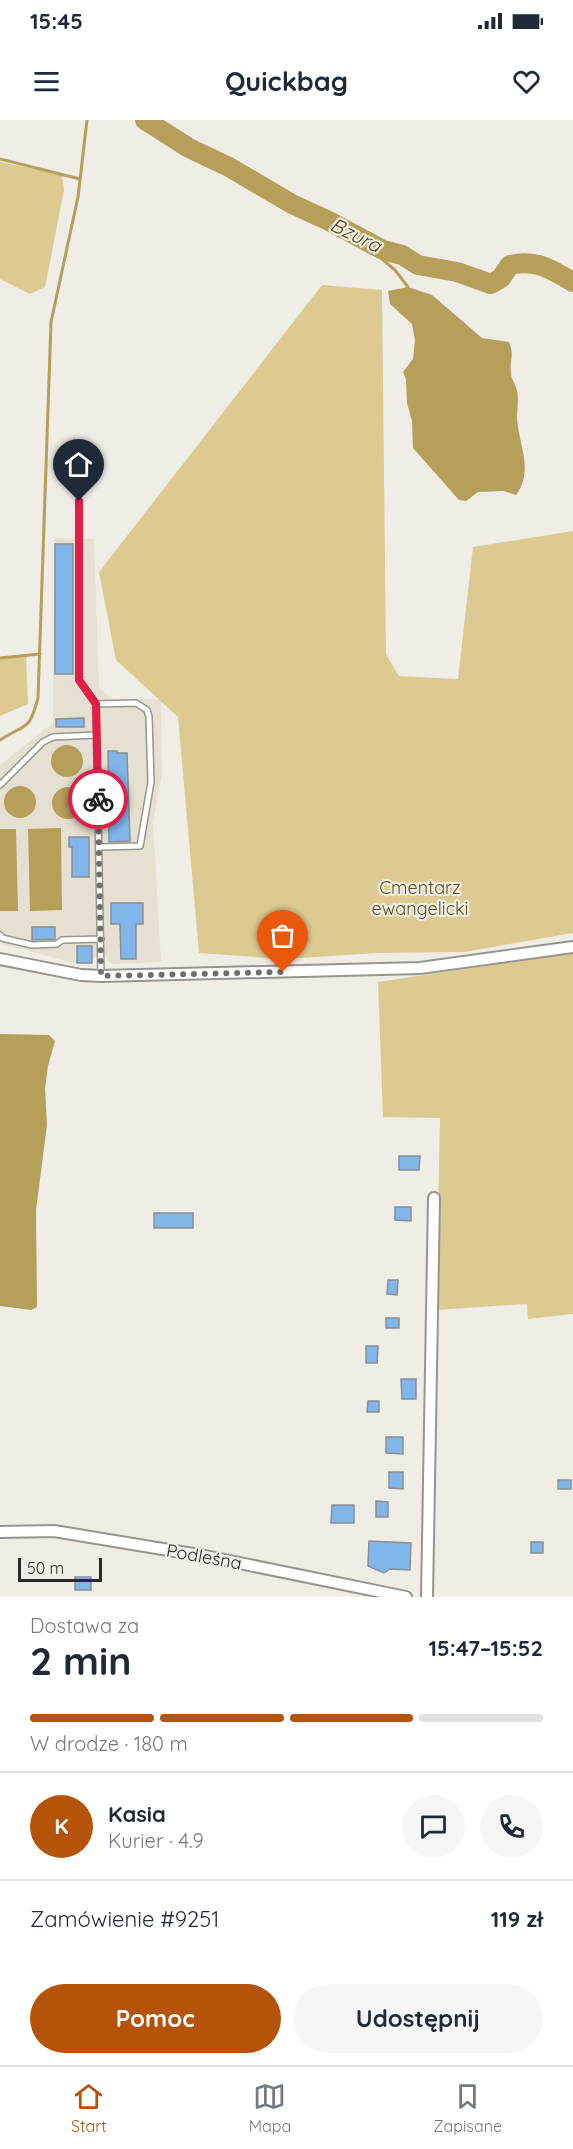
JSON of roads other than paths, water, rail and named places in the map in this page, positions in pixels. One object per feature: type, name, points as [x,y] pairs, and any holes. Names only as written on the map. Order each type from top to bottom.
[{"type":"street","points":[[0,959],[81,975],[101,976],[420,969],[573,947]]},
{"type":"street","points":[[428,1597],[434,1198]]},
{"type":"street","name":"Podleśna","points":[[0,1532],[54,1531],[205,1556],[406,1597]]},
{"type":"lane","points":[[79,501],[79,680],[96,704],[101,976]]},
{"type":"lane","points":[[96,704],[143,706],[147,710],[150,728],[151,782],[140,846],[99,847]]},
{"type":"lane","points":[[0,785],[43,742],[53,737],[96,735]]},
{"type":"lane","points":[[0,935],[2,938],[32,945],[57,945],[62,940],[100,939]]},
{"type":"waterway","points":[[0,740],[29,722],[38,698],[51,322],[78,197],[87,120]]},
{"type":"waterway","name":"Bzura","points":[[145,120],[189,148],[229,167],[292,204],[383,250],[402,255],[418,265],[457,272],[491,284],[501,278],[510,265],[528,263],[543,266],[573,282]]},
{"type":"waterway","points":[[0,159],[80,179]]},
{"type":"waterway","points":[[383,250],[382,259],[395,270],[408,287]]},
{"type":"waterway","points":[[0,658],[40,654]]},
{"type":"park label","name":"Cmentarz ewangelicki","points":[[420,898]]}]
